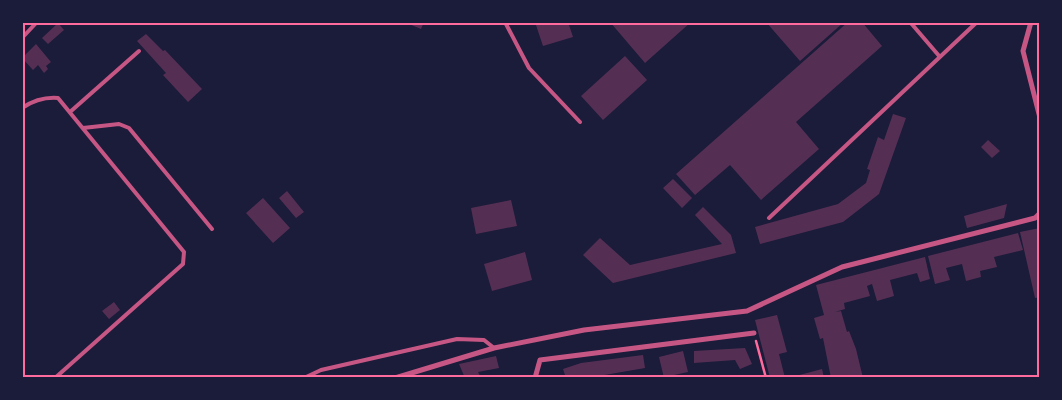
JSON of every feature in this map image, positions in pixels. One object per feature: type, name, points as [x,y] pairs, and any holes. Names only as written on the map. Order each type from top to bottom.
[{"type":"street","points":[[1031,22],[1023,51],[1040,118]]},
{"type":"street","points":[[395,378],[494,348],[584,330],[747,311],[842,267],[1035,218],[1040,213]]},
{"type":"street","points":[[535,378],[540,360],[754,333]]},
{"type":"lane","points":[[22,38],[37,22]]},
{"type":"lane","points":[[505,22],[529,68],[580,122]]},
{"type":"lane","points":[[910,22],[940,57]]},
{"type":"lane","points":[[769,218],[977,22]]},
{"type":"lane","points":[[70,112],[139,51]]},
{"type":"lane","points":[[22,108],[31,102],[48,97],[58,98],[184,252],[184,264],[55,378]]},
{"type":"lane","points":[[83,128],[119,124],[129,128],[212,229]]},
{"type":"lane","points":[[304,378],[322,370],[457,339],[484,340],[494,348]]},
{"type":"building","points":[[410,22],[424,22],[421,29],[409,24]]},
{"type":"building","points":[[535,22],[568,22],[573,37],[543,46]]},
{"type":"building","points":[[610,22],[691,22],[645,63]]},
{"type":"building","points":[[766,22],[844,22],[800,61]]},
{"type":"building","points":[[848,22],[862,22],[882,46],[796,122],[819,149],[761,200],[730,165],[695,195],[676,174]]},
{"type":"building","points":[[58,23],[64,30],[48,44],[42,38]]},
{"type":"building","points":[[146,34],[163,51],[165,50],[202,89],[188,102],[163,75],[166,73],[137,41]]},
{"type":"building","points":[[36,44],[51,62],[46,66],[48,69],[44,73],[38,65],[33,70],[22,58]]},
{"type":"building","points":[[625,56],[647,80],[603,120],[581,96]]},
{"type":"building","points":[[893,114],[906,118],[879,194],[843,222],[760,244],[755,227],[838,204],[866,183],[870,170],[867,169],[878,137],[884,140]]},
{"type":"building","points":[[988,140],[1000,151],[992,158],[981,147]]},
{"type":"building","points":[[673,179],[692,198],[682,208],[663,188]]},
{"type":"building","points":[[287,191],[304,212],[296,218],[279,198]]},
{"type":"building","points":[[263,198],[290,228],[273,243],[246,213]]},
{"type":"building","points":[[511,200],[517,226],[476,234],[471,208]]},
{"type":"building","points":[[1007,204],[1004,218],[967,228],[964,216]]},
{"type":"building","points":[[703,207],[731,235],[736,253],[613,283],[583,255],[600,238],[630,265],[722,244],[695,215]]},
{"type":"building","points":[[1040,228],[1040,297],[1035,298],[1020,232]]},
{"type":"building","points":[[1018,233],[1023,250],[994,257],[997,267],[980,271],[981,277],[966,281],[962,264],[946,268],[950,280],[935,284],[928,256]]},
{"type":"building","points":[[525,252],[532,280],[492,291],[484,264]]},
{"type":"building","points":[[925,257],[930,279],[920,282],[917,273],[890,280],[894,296],[877,301],[872,284],[867,286],[870,296],[844,303],[845,309],[835,312],[841,311],[847,332],[849,331],[856,349],[863,378],[831,378],[823,338],[820,339],[814,318],[824,315],[816,285]]},
{"type":"building","points":[[114,302],[120,310],[109,319],[102,311]]},
{"type":"building","points":[[777,315],[787,352],[779,354],[785,378],[770,378],[755,320]]},
{"type":"building","points":[[745,348],[752,364],[740,369],[735,360],[694,363],[694,351]]},
{"type":"building","points":[[683,351],[688,372],[674,375],[675,378],[664,378],[659,357]]},
{"type":"building","points":[[643,355],[645,368],[587,378],[566,378],[563,369],[581,363]]},
{"type":"building","points":[[496,356],[499,368],[478,372],[481,378],[465,378],[459,364]]},
{"type":"building","points":[[822,369],[824,378],[792,378],[792,377]]}]
